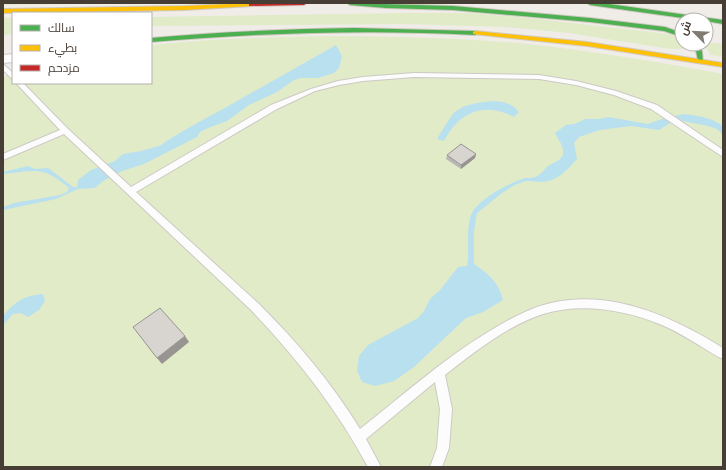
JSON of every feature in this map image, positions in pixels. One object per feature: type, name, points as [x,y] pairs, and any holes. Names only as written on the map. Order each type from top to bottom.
[{"type":"main road","points":[[3,11],[176,8],[304,3]]},
{"type":"main road","points":[[350,3],[386,6],[453,8],[590,20],[665,30],[674,33]]},
{"type":"main road","points":[[462,3],[562,10],[674,21]]},
{"type":"main road","points":[[590,3],[723,22]]},
{"type":"main road","points":[[152,40],[256,32],[318,30],[441,31],[568,42],[723,65]]},
{"type":"main road","points":[[699,52],[701,62]]},
{"type":"lane","points":[[3,66],[12,76]]},
{"type":"lane","points":[[131,191],[288,101],[320,88],[363,79],[414,75],[539,77],[576,83],[609,91],[654,107],[723,154]]},
{"type":"lane","points":[[20,84],[65,131],[282,333],[308,363],[334,398],[360,437],[372,465]]},
{"type":"lane","points":[[3,157],[65,131]]},
{"type":"lane","points":[[360,437],[481,341],[526,315],[558,306],[592,304],[628,309],[666,321],[703,341],[723,354]]},
{"type":"lane","points":[[436,467],[443,448],[446,409],[439,373]]},
{"type":"green space","points":[[3,3],[171,3],[3,5]]},
{"type":"green space","points":[[468,13],[529,18],[668,34],[674,36],[674,49],[569,33],[504,27],[404,24],[152,26],[152,17]]},
{"type":"green space","points":[[3,18],[12,18],[12,34],[3,35]]},
{"type":"green space","points":[[375,36],[477,40],[528,44],[626,57],[723,74],[723,467],[3,467],[3,77],[12,73],[12,84],[152,84],[152,45],[194,41],[281,37]]},
{"type":"green space","points":[[714,43],[723,44],[723,57],[711,55],[709,52],[714,52]]},
{"type":"water","points":[[336,45],[342,56],[339,68],[334,73],[318,78],[301,78],[294,80],[277,92],[249,105],[227,121],[200,132],[197,137],[144,164],[122,171],[103,181],[95,188],[78,189],[56,199],[3,210],[3,207],[14,203],[60,195],[67,192],[69,188],[52,176],[38,171],[3,174],[3,172],[28,166],[35,169],[48,168],[73,187],[77,187],[78,180],[91,170],[115,161],[123,154],[162,145],[190,127]]},
{"type":"water","points":[[494,101],[511,105],[519,112],[514,117],[503,112],[493,110],[473,112],[465,116],[457,123],[444,141],[437,139],[456,111],[472,104]]},
{"type":"water","points":[[684,114],[704,117],[718,123],[723,126],[723,135],[717,129],[683,121],[670,123],[659,130],[631,126],[600,130],[579,137],[574,143],[577,159],[561,175],[552,180],[541,182],[527,181],[517,184],[505,191],[477,213],[474,231],[474,264],[493,279],[503,300],[483,312],[466,318],[414,367],[394,381],[375,386],[362,382],[357,371],[359,356],[368,345],[418,318],[424,311],[430,299],[440,290],[458,267],[467,266],[469,223],[473,211],[477,206],[495,192],[509,185],[524,178],[539,175],[548,166],[561,158],[563,148],[555,133],[566,125],[574,124],[586,119],[608,117],[648,124],[665,118]]},
{"type":"water","points":[[43,294],[45,301],[39,310],[28,317],[21,313],[13,314],[3,325],[3,316],[16,303],[30,296]]},
{"type":"building","points":[[461,144],[476,154],[461,165],[447,155]]},
{"type":"building","points":[[160,308],[185,336],[157,358],[133,327]]},
{"type":"traffic: fast","points":[[350,3],[386,6],[453,8],[590,20],[665,29],[674,32]]},
{"type":"traffic: fast","points":[[590,3],[723,22]]},
{"type":"traffic: fast","points":[[152,40],[313,30],[394,30],[475,33]]},
{"type":"traffic: fast","points":[[699,52],[701,61]]},
{"type":"traffic: slow","points":[[3,11],[184,8],[251,5]]},
{"type":"traffic: slow","points":[[475,33],[587,44],[723,65]]},
{"type":"traffic: jam","points":[[251,5],[304,3]]}]
